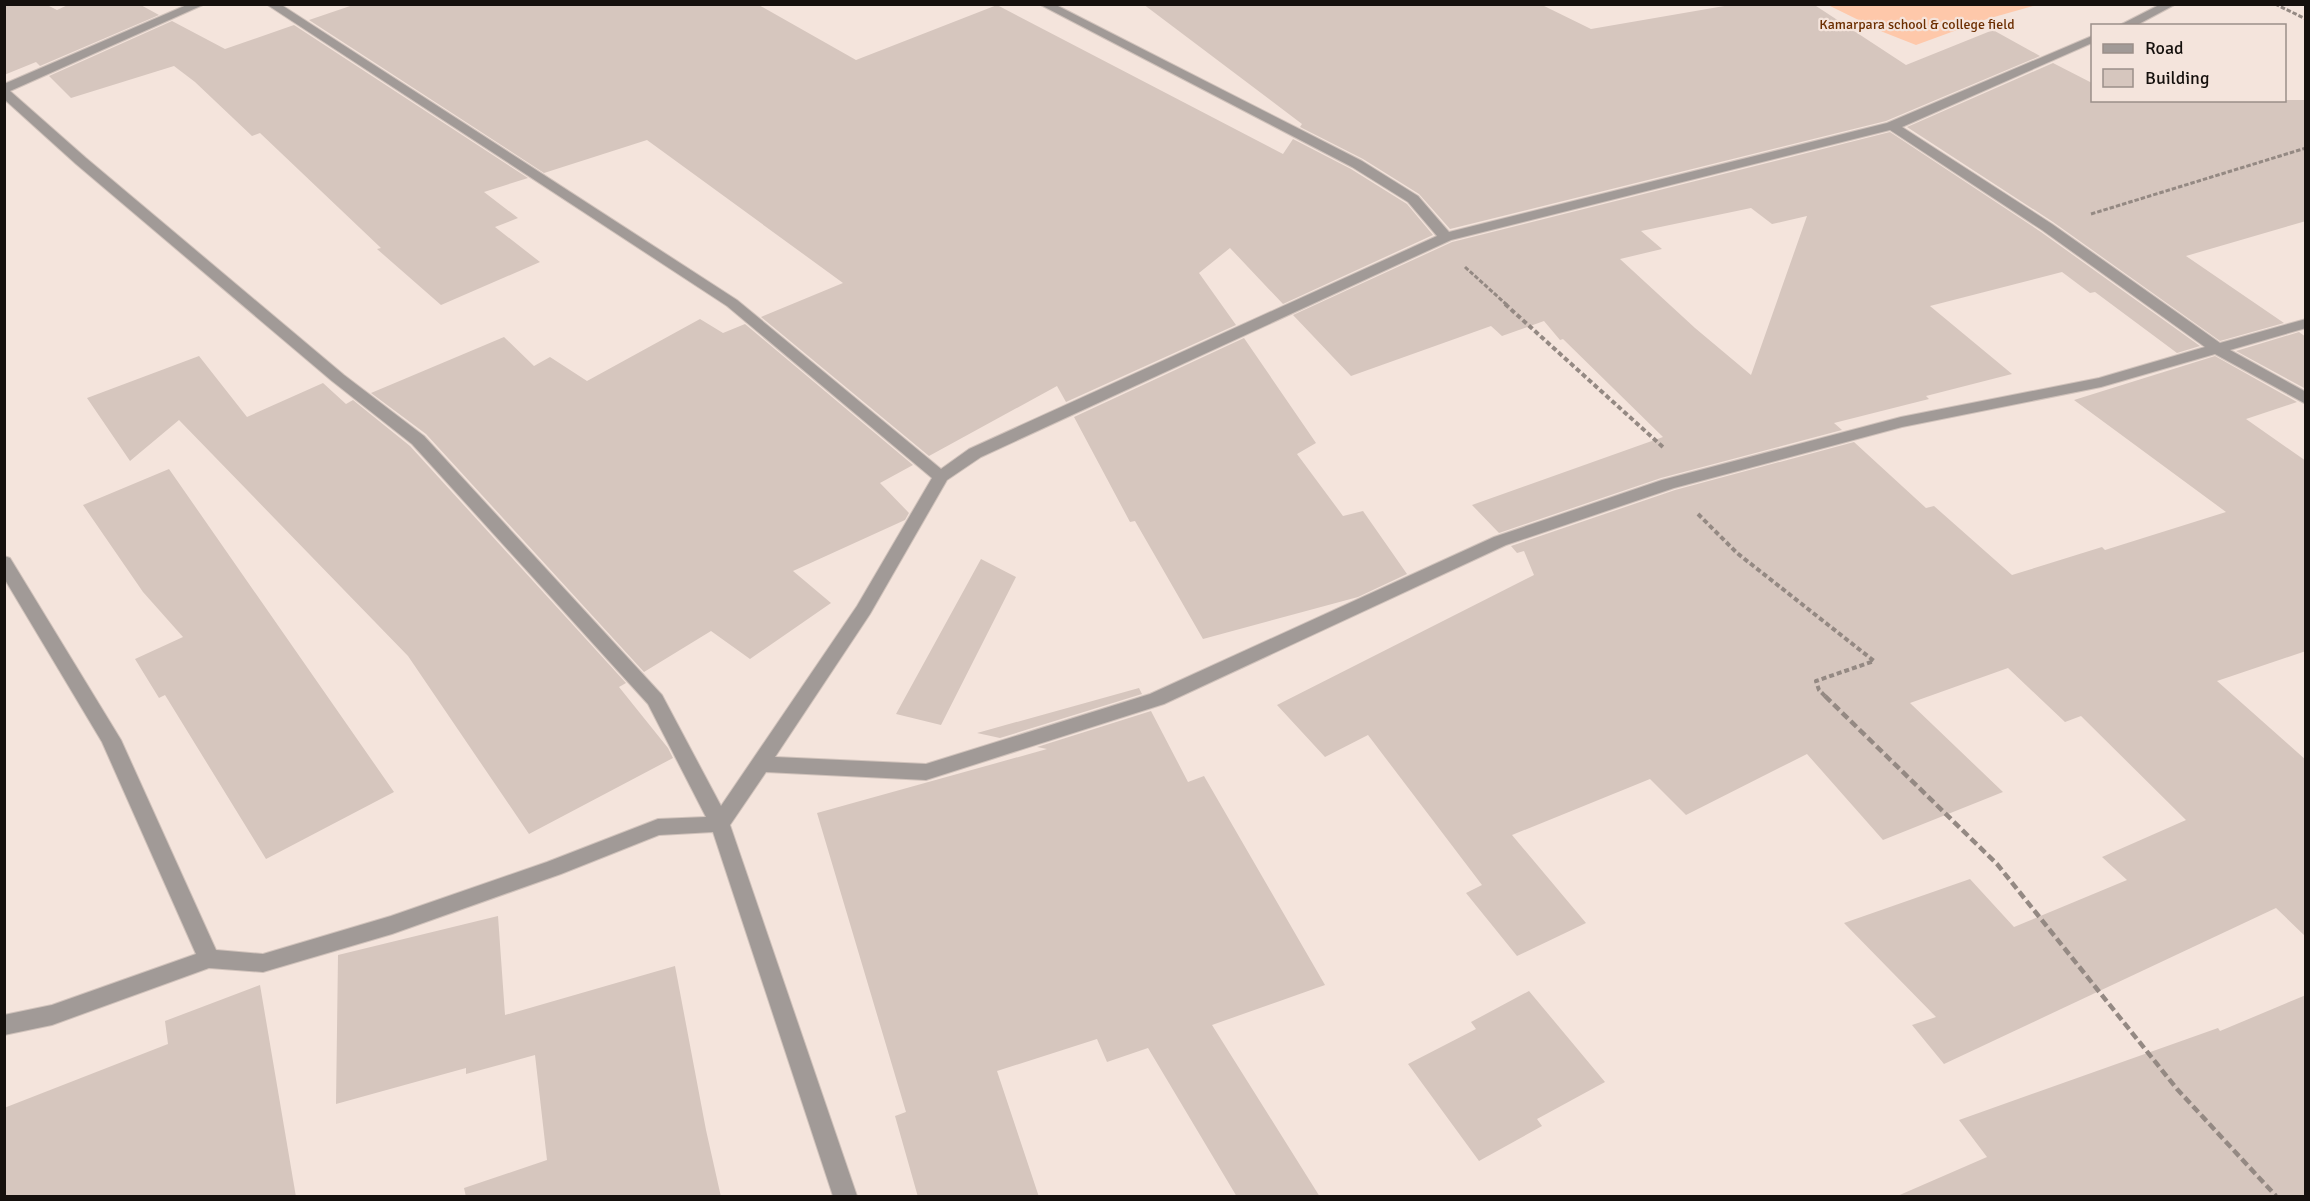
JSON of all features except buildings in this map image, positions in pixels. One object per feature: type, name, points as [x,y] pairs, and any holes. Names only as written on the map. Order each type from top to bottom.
[{"type":"street","points":[[200,4],[4,91],[81,161],[338,378],[418,440],[656,700],[720,824],[845,1197]]},
{"type":"street","points":[[271,4],[732,303],[941,477]]},
{"type":"street","points":[[1044,4],[1357,164],[1413,199],[1446,237]]},
{"type":"street","points":[[2128,24],[2171,4]]},
{"type":"street","points":[[720,824],[864,610],[941,477],[975,453],[1446,237],[1892,126],[2091,39]]},
{"type":"street","points":[[1892,126],[2047,227],[2218,348],[2306,399]]},
{"type":"street","points":[[761,764],[926,772],[1157,699],[1500,541],[1668,484],[1901,422],[2101,382],[2306,323]]},
{"type":"street","points":[[4,562],[111,740],[209,959]]},
{"type":"street","points":[[4,1024],[52,1015],[209,959],[263,963],[392,925],[554,868],[658,827],[720,824]]},
{"type":"path","points":[[2276,4],[2306,19]]},
{"type":"path","points":[[2047,227],[2306,148]]},
{"type":"path","points":[[1446,237],[1455,258],[1668,452],[1647,463],[1737,553],[1874,661],[1816,681],[1819,690],[1997,864],[2178,1089],[2276,1197]]},
{"type":"green space","name":"Kamarpara school & college field","points":[[1828,5],[2037,5],[1987,19],[1916,45],[1883,32]]}]
